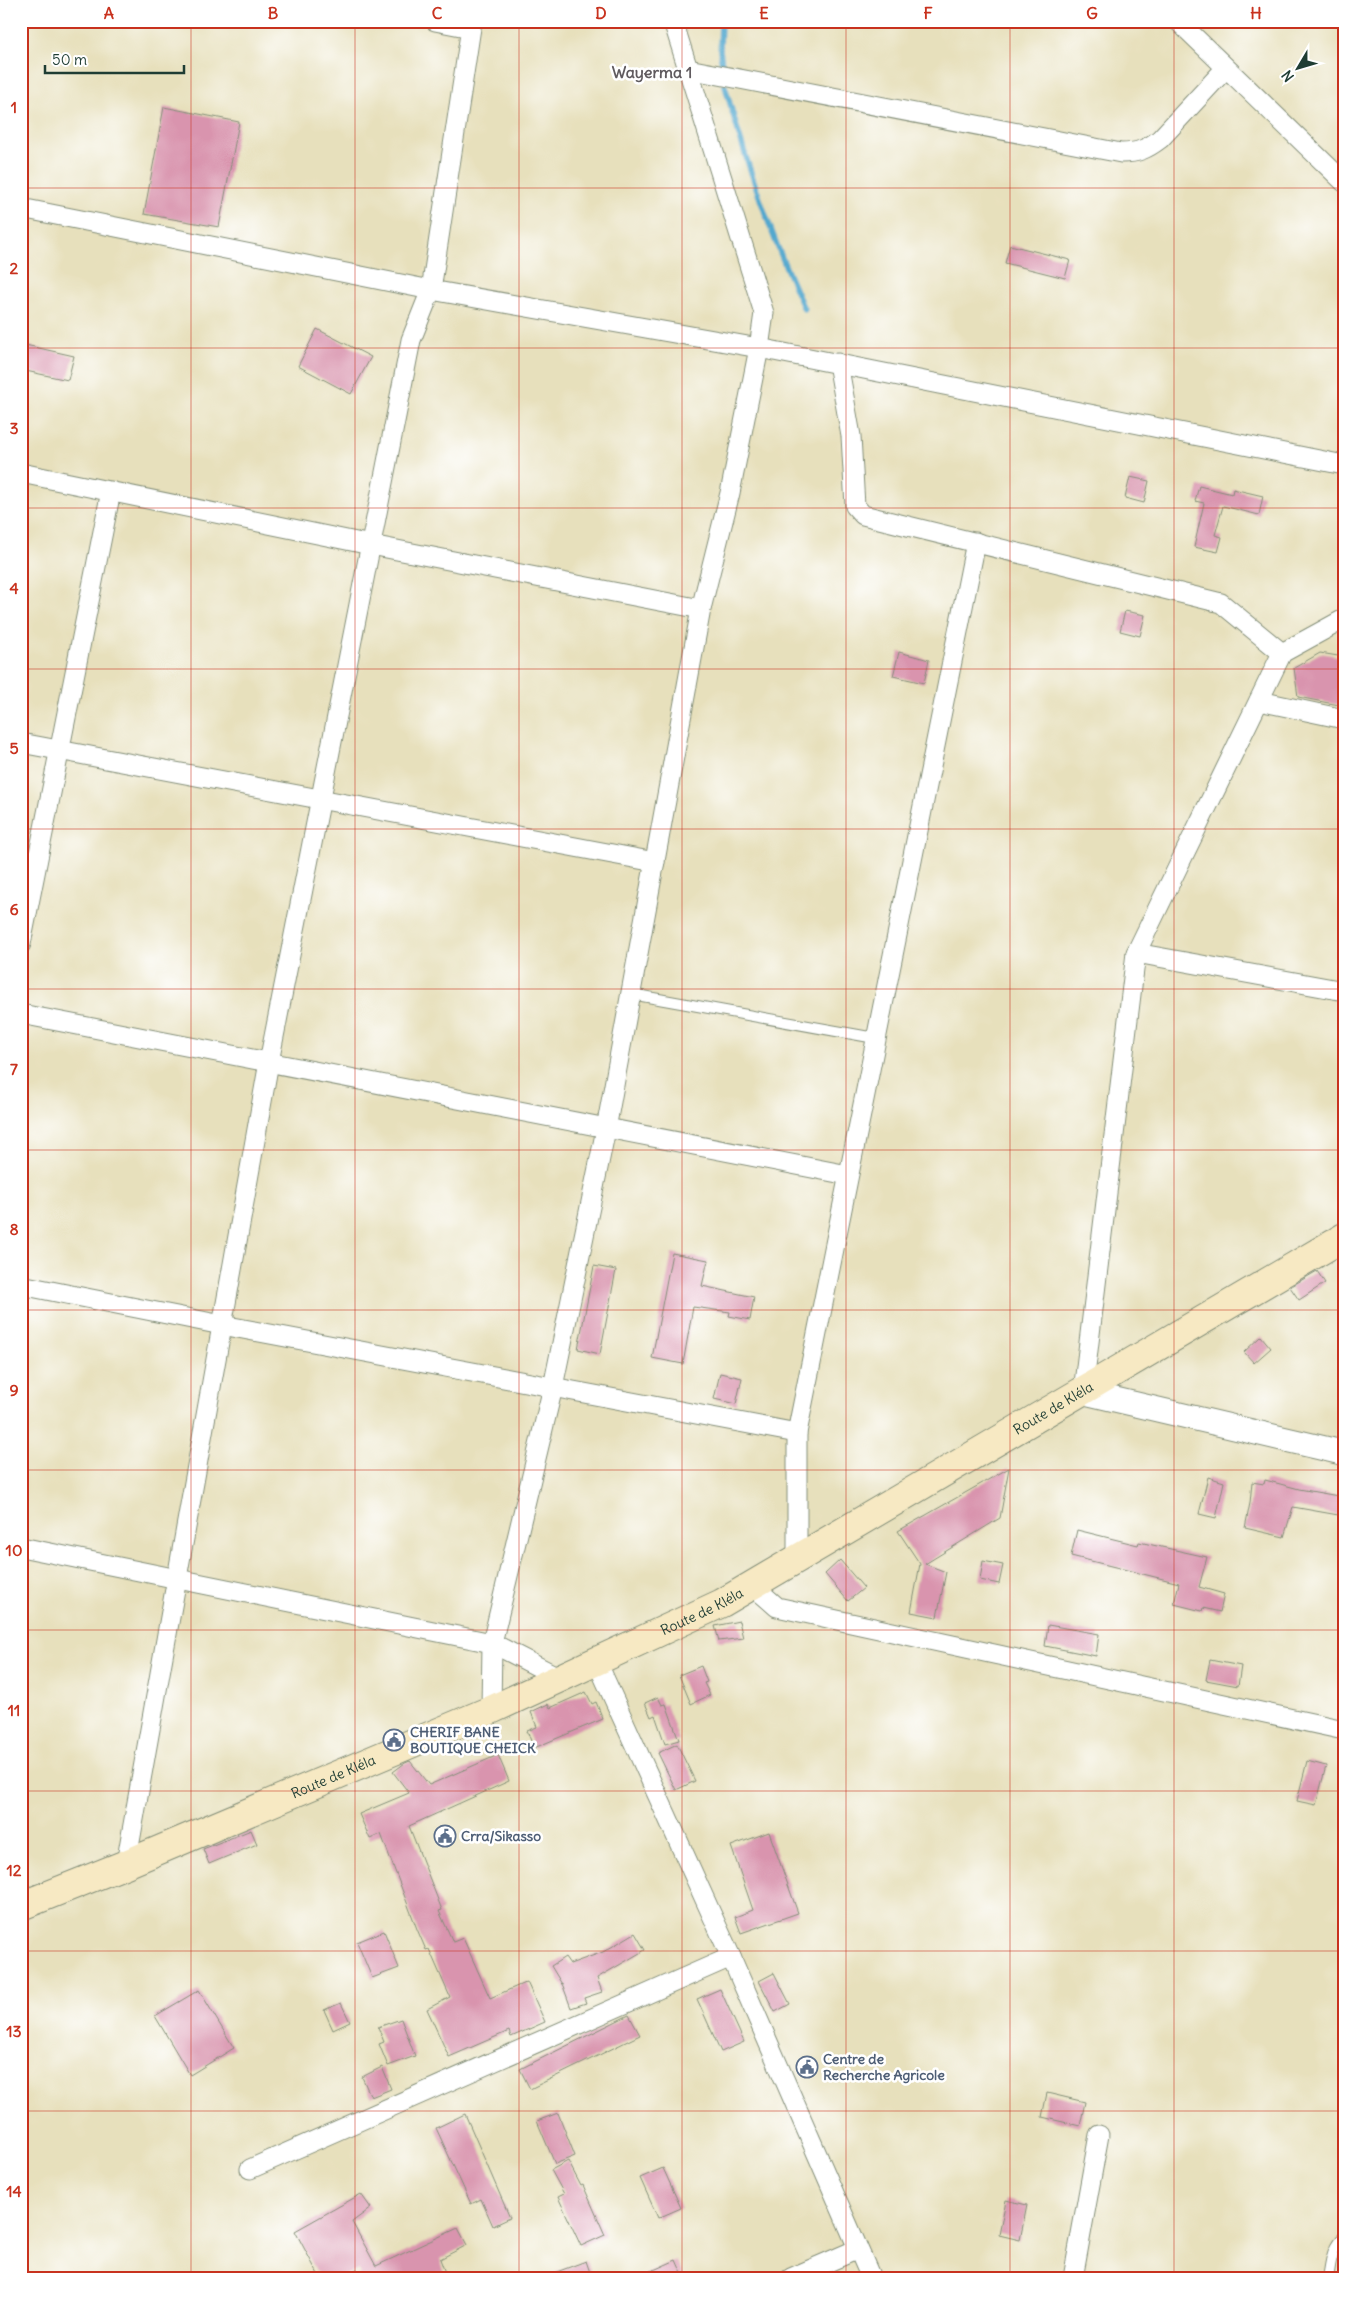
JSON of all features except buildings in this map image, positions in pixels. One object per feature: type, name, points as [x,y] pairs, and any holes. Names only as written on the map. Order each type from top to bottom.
[{"type":"main road","name":"Route de Kléla","points":[[21,1906],[126,1864],[491,1710],[597,1662],[753,1586],[1344,1237]]},
{"type":"street","points":[[126,1864],[269,1062],[322,801],[411,340],[430,290],[471,25],[435,21]]},
{"type":"street","points":[[491,1710],[492,1643],[553,1387],[606,1129],[701,608],[730,493],[759,348],[764,313],[673,21]]},
{"type":"street","points":[[1178,21],[1344,182]]},
{"type":"street","points":[[688,69],[1121,153],[1135,153],[1148,148],[1160,139],[1226,68]]},
{"type":"street","points":[[21,208],[430,290],[838,363],[1344,465]]},
{"type":"street","points":[[838,363],[851,436],[855,506],[863,515],[1221,603],[1282,653]]},
{"type":"street","points":[[21,474],[371,545],[701,608]]},
{"type":"street","points":[[21,944],[58,750],[111,491]]},
{"type":"street","points":[[797,1559],[797,1433],[976,542]]},
{"type":"street","points":[[1344,619],[1282,653],[1136,953],[1083,1392],[1344,1453]]},
{"type":"street","points":[[1259,701],[1344,719]]},
{"type":"street","points":[[21,743],[655,862]]},
{"type":"street","points":[[1136,953],[1344,992]]},
{"type":"street","points":[[21,1014],[848,1175]]},
{"type":"street","points":[[21,1285],[222,1325],[797,1433]]},
{"type":"street","points":[[21,1547],[492,1643],[560,1678]]},
{"type":"street","points":[[753,1586],[776,1607],[1344,1730]]},
{"type":"street","points":[[597,1662],[731,1957],[871,2278]]},
{"type":"street","points":[[250,2169],[731,1957]]},
{"type":"street","points":[[1074,2278],[1100,2135]]},
{"type":"street","points":[[791,2278],[858,2249]]},
{"type":"lane","points":[[631,994],[876,1038]]},
{"type":"lane","points":[[1328,2278],[1337,2242],[1344,2237]]},
{"type":"waterway","points":[[721,21],[720,50],[722,65]]},
{"type":"waterway","points":[[725,86],[760,199],[804,309]]},
{"type":"place","name":"CHERIF BANE BOUTIQUE CHEICK","points":[[394,1740]]},
{"type":"place","name":"Crra/Sikasso","points":[[445,1836]]},
{"type":"place","name":"Centre de Recherche Agricole","points":[[807,2067]]},
{"type":"district","name":"Wayerma 1","points":[[652,72]]}]
